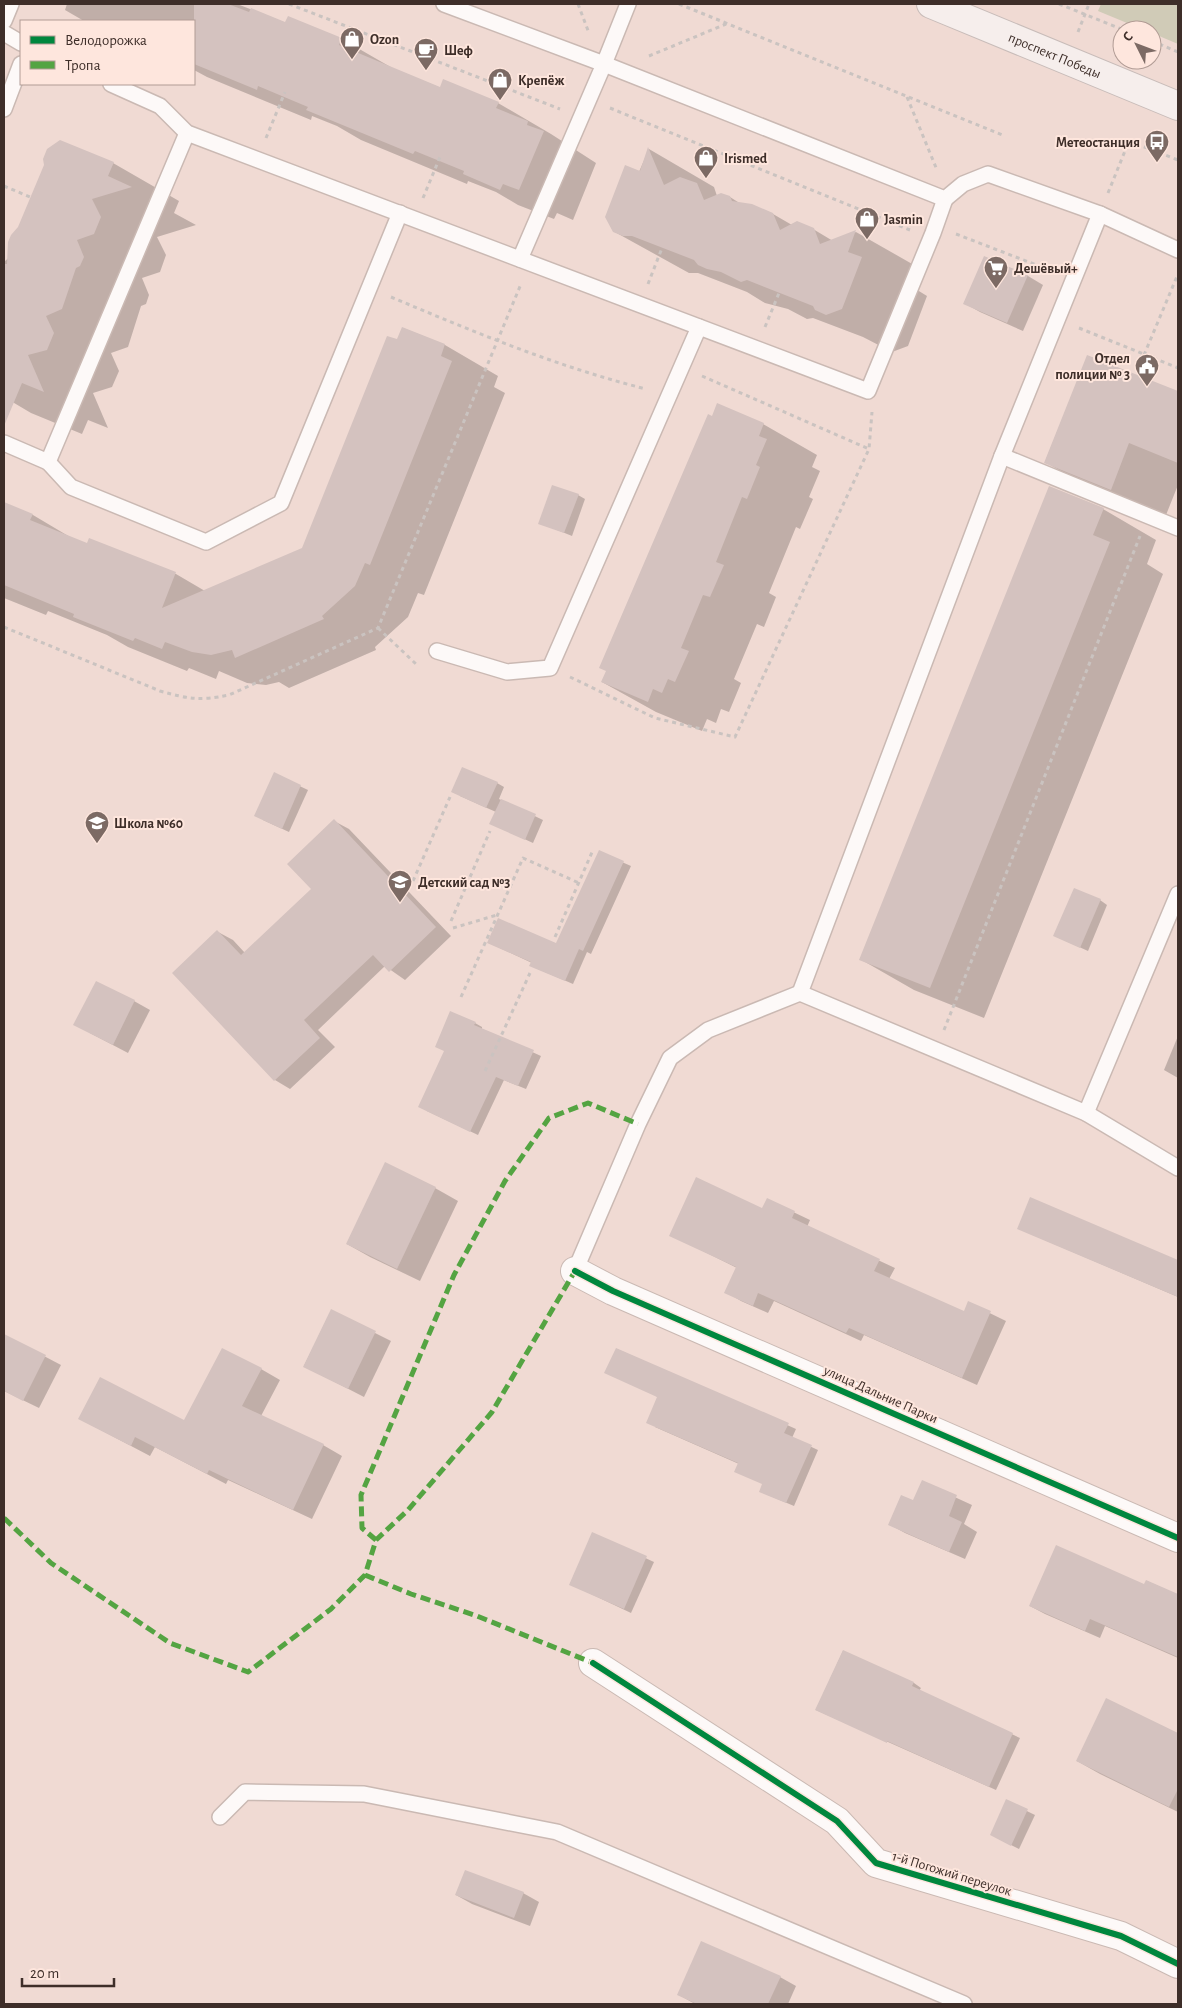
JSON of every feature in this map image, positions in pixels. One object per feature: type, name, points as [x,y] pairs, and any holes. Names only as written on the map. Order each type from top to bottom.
[{"type":"main road","name":"проспект Победы","points":[[931,4],[1178,106]]},
{"type":"street","name":"улица Дальние Парки","points":[[575,1271],[613,1291],[1178,1538]]},
{"type":"street","name":"1-й Погожий переулок","points":[[593,1663],[837,1821],[876,1863],[1121,1936],[1178,1964]]},
{"type":"lane","points":[[4,21],[11,4]]},
{"type":"lane","points":[[444,4],[604,64],[945,199]]},
{"type":"lane","points":[[525,261],[581,117],[628,4]]},
{"type":"lane","points":[[4,33],[20,42]]},
{"type":"lane","points":[[4,109],[20,67]]},
{"type":"lane","points":[[113,85],[160,106],[187,133],[868,392],[945,199],[963,184],[988,174],[1100,214],[1178,250]]},
{"type":"lane","points":[[48,462],[187,133]]},
{"type":"lane","points":[[4,443],[48,462],[71,487],[206,542],[280,503],[400,213]]},
{"type":"lane","points":[[800,993],[1002,456],[1100,214]]},
{"type":"lane","points":[[437,651],[507,672],[550,668],[668,395],[699,328]]},
{"type":"lane","points":[[1002,456],[1178,528]]},
{"type":"lane","points":[[1086,1113],[1178,894]]},
{"type":"lane","points":[[575,1271],[638,1124],[670,1058],[708,1030],[800,993],[1086,1113],[1178,1168]]},
{"type":"lane","points":[[220,1817],[245,1792],[364,1794],[557,1832],[964,2004]]},
{"type":"path","points":[[289,4],[581,117]]},
{"type":"path","points":[[578,4],[591,40],[604,64],[640,60],[727,23]]},
{"type":"path","points":[[678,4],[1005,136]]},
{"type":"path","points":[[1059,4],[1112,25]]},
{"type":"path","points":[[1162,45],[1178,52]]},
{"type":"path","points":[[258,159],[285,92]]},
{"type":"path","points":[[907,96],[937,169],[945,199]]},
{"type":"path","points":[[589,100],[919,233],[952,232],[1074,280]]},
{"type":"path","points":[[1100,214],[1129,141],[1178,160]]},
{"type":"path","points":[[415,219],[440,157]]},
{"type":"path","points":[[4,186],[30,197]]},
{"type":"path","points":[[639,305],[662,248]]},
{"type":"path","points":[[4,627],[160,692],[185,698],[206,700],[229,695],[378,628],[497,342],[525,261]]},
{"type":"path","points":[[1144,354],[1178,274]]},
{"type":"path","points":[[369,288],[497,342],[613,381],[668,395]]},
{"type":"path","points":[[756,349],[779,293]]},
{"type":"path","points":[[1057,320],[1178,368]]},
{"type":"path","points":[[681,367],[870,449]]},
{"type":"path","points":[[550,668],[655,718],[735,737],[870,449],[873,416],[868,392]]},
{"type":"path","points":[[936,1051],[1148,516]]},
{"type":"path","points":[[378,628],[416,664],[437,651]]},
{"type":"path","points":[[413,881],[450,797]]},
{"type":"path","points":[[451,921],[490,831]]},
{"type":"path","points":[[555,937],[593,850]]},
{"type":"path","points":[[461,997],[523,858],[579,883]]},
{"type":"path","points":[[453,928],[497,915]]},
{"type":"path","points":[[486,1071],[530,973]]},
{"type":"shaded area","points":[[1101,4],[1178,4],[1178,44],[1162,37],[1162,20],[1120,20],[1098,11]]},
{"type":"building","points":[[194,4],[228,4],[249,12],[251,8],[285,22],[288,16],[342,38],[339,45],[440,87],[443,79],[499,102],[496,108],[528,121],[527,125],[544,131],[519,190],[503,184],[500,190],[463,174],[464,171],[415,151],[413,154],[306,110],[308,107],[258,86],[257,90],[195,64]]},
{"type":"building","points":[[60,140],[114,162],[108,176],[132,187],[92,199],[101,217],[94,234],[77,240],[84,257],[80,266],[76,268],[62,309],[46,316],[54,333],[47,350],[28,355],[44,392],[22,383],[4,426],[4,264],[7,264],[8,242],[18,227],[44,165],[43,159],[47,149]]},
{"type":"building","points":[[648,147],[664,185],[680,177],[697,183],[704,200],[721,193],[730,196],[732,201],[752,204],[773,213],[780,230],[797,221],[814,228],[820,244],[856,230],[848,252],[862,257],[842,309],[826,315],[815,310],[813,306],[747,280],[741,282],[721,272],[698,265],[694,260],[632,236],[623,236],[613,232],[605,217],[625,165],[640,171]]},
{"type":"building","name":"Дешёвый+","points":[[984,256],[1028,275],[1007,323],[963,304]]},
{"type":"building","points":[[402,327],[445,344],[441,356],[452,361],[370,565],[365,563],[355,586],[322,616],[324,619],[235,658],[232,650],[211,655],[192,652],[165,642],[162,649],[135,638],[133,641],[73,617],[74,614],[4,585],[4,502],[33,514],[30,520],[87,543],[89,538],[176,572],[162,608],[302,548],[387,336],[397,339]]},
{"type":"building","points":[[1087,355],[1178,391],[1178,463],[1129,443],[1111,490],[1044,463]]},
{"type":"building","points":[[717,403],[764,423],[759,436],[767,439],[756,465],[760,467],[747,499],[742,497],[716,562],[724,565],[710,597],[703,595],[681,648],[689,651],[675,682],[668,679],[662,693],[653,689],[648,702],[601,682],[606,671],[599,668],[708,414],[712,416]]},
{"type":"building","points":[[552,485],[579,494],[564,533],[538,524]]},
{"type":"building","points":[[1049,486],[1104,508],[1093,535],[1110,542],[930,988],[859,960]]},
{"type":"building","points":[[462,767],[498,782],[486,808],[451,792]]},
{"type":"building","points":[[274,772],[301,785],[282,829],[254,816]]},
{"type":"building","points":[[501,799],[536,814],[525,840],[489,824]]},
{"type":"building","points":[[334,819],[436,927],[389,972],[373,955],[304,1020],[320,1038],[274,1081],[172,973],[217,930],[241,955],[311,889],[287,864]]},
{"type":"building","points":[[599,850],[624,861],[583,951],[579,949],[565,981],[529,966],[531,962],[487,943],[498,918],[556,943]]},
{"type":"building","points":[[1074,888],[1101,899],[1080,948],[1053,936]]},
{"type":"building","points":[[96,981],[135,1000],[113,1045],[73,1025]]},
{"type":"building","points":[[450,1011],[476,1022],[474,1025],[534,1050],[518,1086],[496,1077],[470,1132],[418,1107],[444,1051],[435,1047]]},
{"type":"building","points":[[385,1162],[436,1187],[397,1269],[346,1244]]},
{"type":"building","points":[[696,1177],[762,1208],[767,1198],[795,1211],[792,1218],[880,1259],[874,1271],[964,1311],[968,1301],[991,1311],[962,1378],[849,1328],[846,1333],[758,1293],[753,1306],[724,1293],[736,1267],[669,1236]]},
{"type":"building","points":[[1030,1197],[1178,1260],[1178,1297],[1017,1229]]},
{"type":"building","points":[[331,1309],[376,1331],[348,1389],[303,1367]]},
{"type":"building","points":[[4,1334],[46,1355],[23,1401],[4,1391]]},
{"type":"building","points":[[222,1348],[262,1368],[242,1406],[324,1444],[293,1510],[209,1470],[207,1474],[135,1437],[131,1446],[78,1419],[100,1377],[184,1420]]},
{"type":"building","points":[[616,1348],[789,1423],[784,1433],[812,1445],[786,1503],[759,1492],[762,1484],[734,1472],[738,1463],[646,1423],[657,1397],[604,1373]]},
{"type":"building","points":[[922,1480],[957,1495],[949,1516],[962,1522],[949,1552],[888,1525],[901,1495],[913,1500]]},
{"type":"building","points":[[592,1532],[647,1556],[624,1609],[569,1585]]},
{"type":"building","points":[[1056,1545],[1144,1584],[1146,1580],[1178,1594],[1178,1657],[1090,1619],[1085,1631],[1029,1606]]},
{"type":"building","points":[[843,1650],[914,1682],[912,1686],[1013,1733],[989,1787],[815,1710]]},
{"type":"building","points":[[1106,1698],[1178,1733],[1178,1789],[1169,1807],[1076,1761]]},
{"type":"building","points":[[1006,1799],[1028,1809],[1011,1846],[990,1835]]},
{"type":"building","points":[[465,1870],[524,1892],[514,1918],[455,1895]]},
{"type":"building","points":[[701,1941],[781,1976],[768,2004],[697,2004],[677,1995]]},
{"type":"marked path","points":[[376,1540],[362,1528],[361,1495],[454,1275],[505,1181],[549,1118],[588,1103],[638,1124]]},
{"type":"marked path","points":[[4,1518],[51,1563],[170,1643],[248,1672],[331,1609],[365,1575],[376,1540],[408,1510],[492,1412],[575,1271]]},
{"type":"marked path","points":[[365,1575],[411,1594],[477,1616],[593,1663]]},
{"type":"cycle path","points":[[575,1271],[613,1291],[1178,1538]]},
{"type":"cycle path","points":[[593,1663],[837,1821],[876,1863],[1121,1936],[1178,1964]]},
{"type":"place","name":"Ozon","points":[[352,60]]},
{"type":"place","name":"Шеф","points":[[426,71]]},
{"type":"place","name":"Крепёж","points":[[500,101]]},
{"type":"place","name":"Метеостанция","points":[[1157,163]]},
{"type":"place","name":"Irismed","points":[[706,179]]},
{"type":"place","name":"Jasmin","points":[[867,240]]},
{"type":"place","name":"Дешёвый+","points":[[996,289]]},
{"type":"place","name":"Отдел полиции № 3","points":[[1147,387]]},
{"type":"place","name":"Школа №60","points":[[97,844]]},
{"type":"place","name":"Детский сад №3","points":[[400,903]]}]
